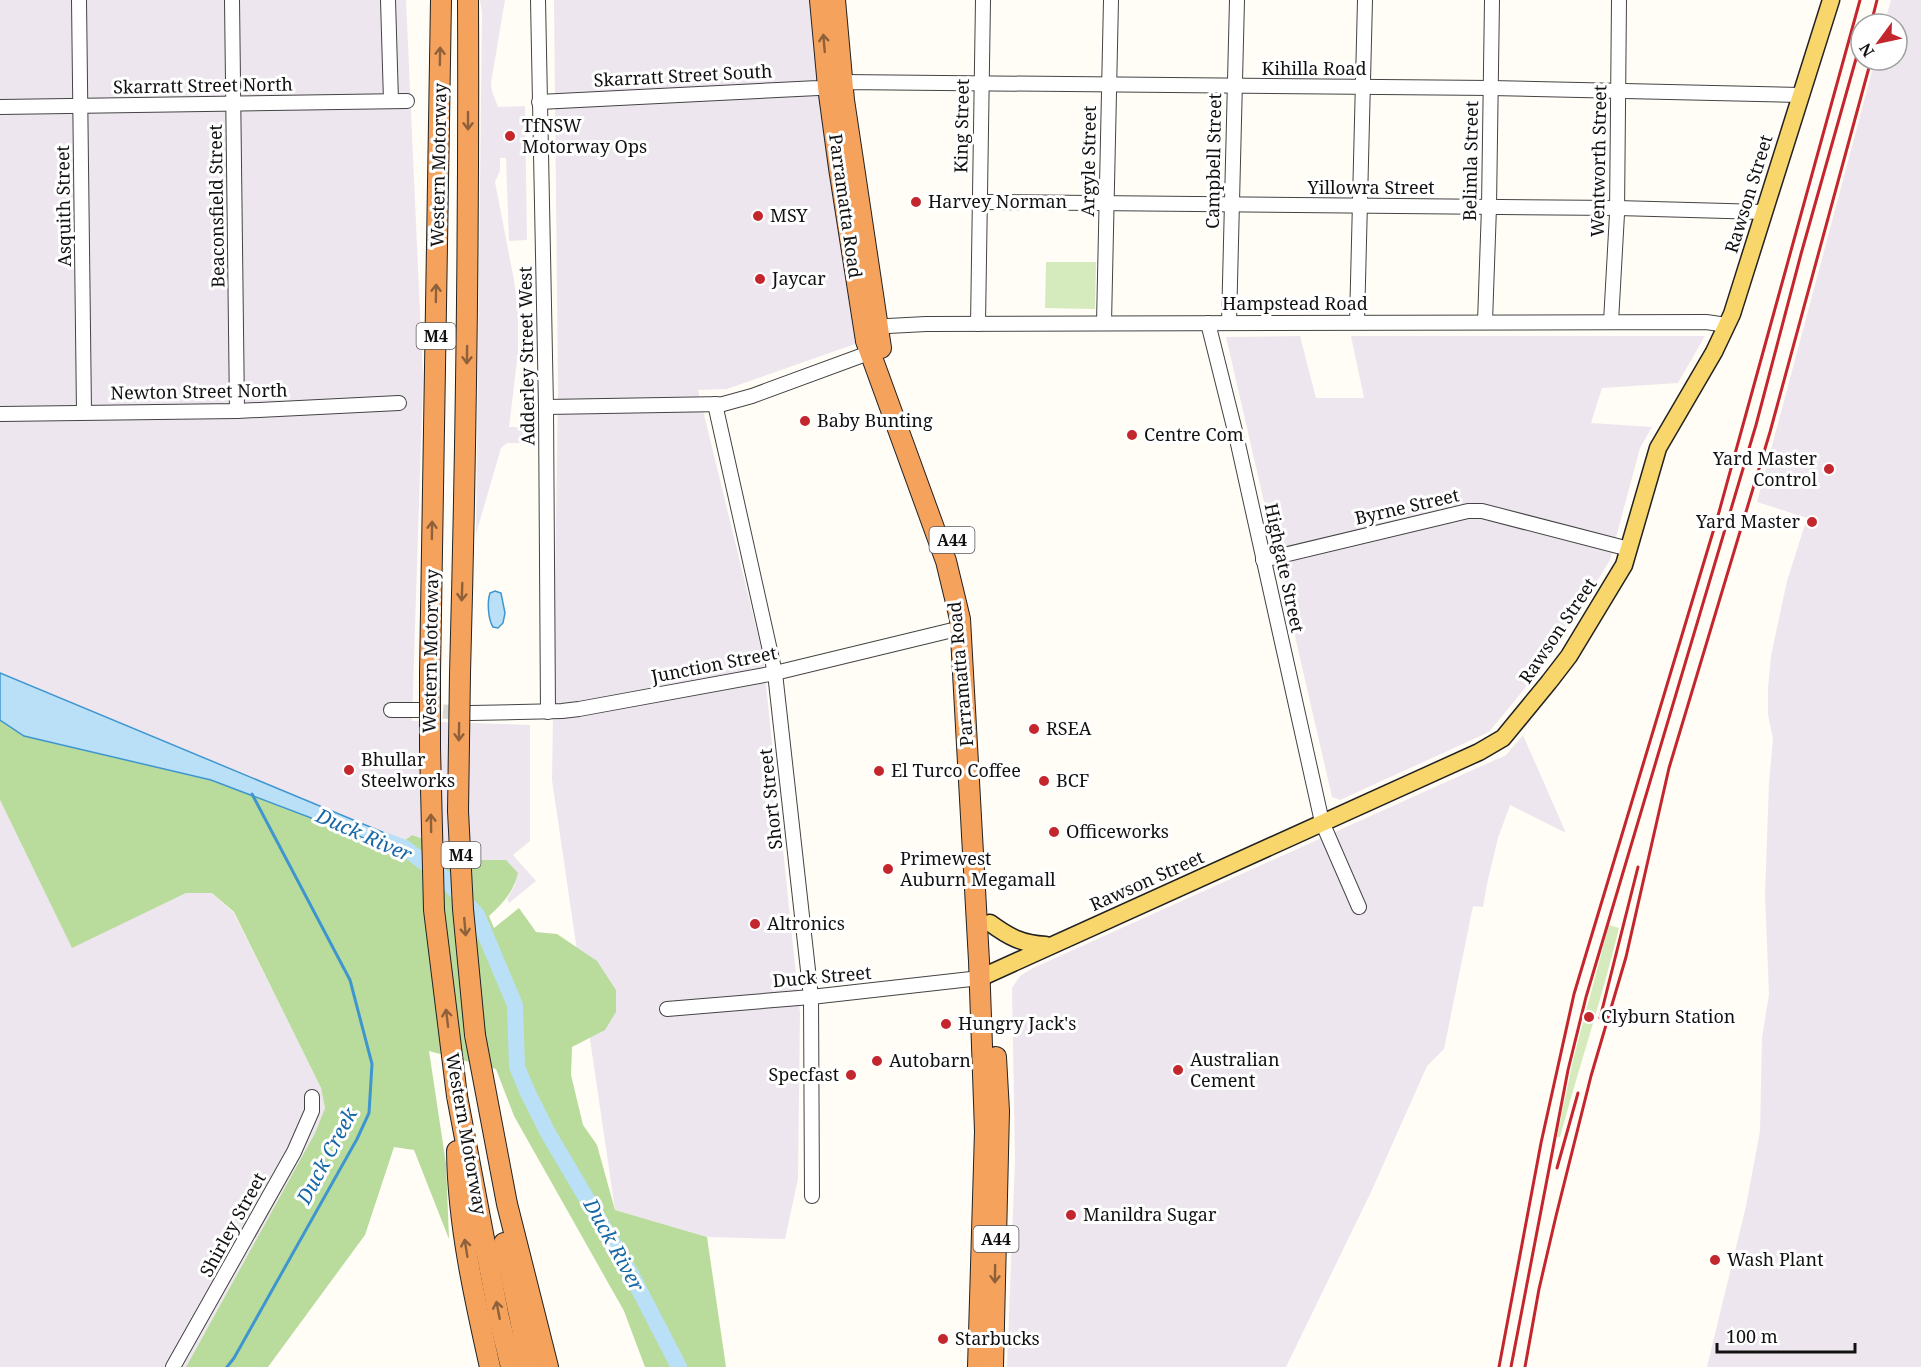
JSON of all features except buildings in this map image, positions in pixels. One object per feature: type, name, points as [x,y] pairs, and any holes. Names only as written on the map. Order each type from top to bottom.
[{"type":"highway","name":"Western Motorway","points":[[441,0],[430,673],[434,910],[457,1096],[499,1318],[511,1367]]},
{"type":"highway","name":"Western Motorway","points":[[468,0],[469,212],[465,533],[458,811],[463,909],[475,1035],[509,1270],[530,1367]]},
{"type":"highway","name":"Parramatta Road","points":[[820,0],[835,84],[875,351],[946,561],[961,628],[986,976],[999,1111],[993,1367]]},
{"type":"highway","name":"Parramatta Road","points":[[835,0],[835,84]]},
{"type":"highway","name":"Parramatta Road","points":[[875,351],[960,562],[969,597],[975,653],[990,922],[986,976],[986,1131],[978,1367]]},
{"type":"highway","name":"M4","points":[[457,1096],[457,1165],[461,1215],[490,1367]]},
{"type":"highway","name":"Western Motorway","points":[[486,1119],[548,1367]]},
{"type":"main road","name":"Rawson Street","points":[[986,976],[1479,752],[1503,738],[1569,656],[1624,566],[1658,448],[1714,352],[1727,325],[1831,0]]},
{"type":"main road","points":[[990,922],[1010,936],[1028,944],[1051,945]]},
{"type":"street","name":"Asquith Street","points":[[79,0],[84,412]]},
{"type":"street","name":"Beaconsfield Street","points":[[232,0],[237,411]]},
{"type":"street","points":[[388,0],[391,100]]},
{"type":"street","name":"Adderley Street West","points":[[538,0],[546,408],[548,712]]},
{"type":"street","name":"King Street","points":[[978,324],[983,0]]},
{"type":"street","name":"Argyle Street","points":[[1104,323],[1111,0]]},
{"type":"street","name":"Campbell Street","points":[[1229,323],[1237,0]]},
{"type":"street","points":[[1357,322],[1365,0]]},
{"type":"street","name":"Belimla Street","points":[[1485,322],[1492,0]]},
{"type":"street","name":"Wentworth Street","points":[[1611,322],[1617,208],[1619,0]]},
{"type":"street","name":"Kihilla Road","points":[[835,84],[981,83],[1491,88],[1801,94]]},
{"type":"street","name":"Skarratt Street South","points":[[539,102],[835,84]]},
{"type":"street","name":"Skarratt Street North","points":[[0,107],[407,101]]},
{"type":"street","name":"Yillowra Street","points":[[979,202],[1617,208],[1763,212]]},
{"type":"street","name":"Hampstead Road","points":[[870,327],[978,324],[1357,322],[1706,322],[1727,325]]},
{"type":"street","name":"Highgate Street","points":[[1208,323],[1236,435],[1323,822],[1359,907]]},
{"type":"street","points":[[546,408],[715,404],[742,399],[875,351]]},
{"type":"street","name":"Newton Street North","points":[[0,414],[237,411],[399,403]]},
{"type":"street","name":"Short Street","points":[[715,404],[775,673],[812,998],[812,1196]]},
{"type":"street","name":"Byrne Street","points":[[1263,560],[1468,511],[1482,511],[1629,549]]},
{"type":"street","name":"Junction Street","points":[[471,713],[548,712],[579,709],[775,673],[961,628]]},
{"type":"street","points":[[391,710],[420,710]]},
{"type":"street","name":"Duck Street","points":[[667,1009],[812,998],[986,976]]},
{"type":"street","name":"Shirley Street","points":[[173,1367],[294,1152],[312,1111],[312,1097]]},
{"type":"shaded area","points":[[0,0],[406,0],[423,379],[412,721],[530,725],[530,841],[513,855],[536,881],[509,903],[507,899],[515,885],[506,860],[483,860],[412,835],[404,841],[0,673]]},
{"type":"shaded area","points":[[480,0],[505,0],[491,83],[498,107],[525,106],[527,240],[509,241],[506,158],[500,158],[500,171],[495,182],[518,312],[518,353],[509,427],[528,427],[529,443],[507,443],[501,448],[476,534],[482,13]]},
{"type":"shaded area","points":[[554,0],[811,0],[820,107],[855,344],[727,389],[698,390],[763,656],[800,1013],[798,1179],[785,1239],[707,1237],[615,1210],[552,780],[558,390]]},
{"type":"shaded area","points":[[1891,0],[1921,0],[1921,1367],[1707,1367],[1746,1206],[1760,1131],[1762,1038],[1769,994],[1765,895],[1773,739],[1768,715],[1768,688],[1771,656],[1787,581],[1807,518],[1757,502],[1872,72],[1909,72],[1909,12],[1888,12]]},
{"type":"shaded area","points":[[1300,336],[1316,398],[1364,398],[1351,336],[1705,336],[1678,383],[1602,388],[1591,423],[1652,427],[1640,448],[1610,560],[1550,658],[1489,732],[1340,800],[1332,797],[1226,337]]},
{"type":"shaded area","points":[[1523,735],[1566,833],[1510,805],[1498,838],[1483,907],[1473,906],[1444,1049],[1427,1066],[1371,1192],[1286,1367],[1007,1367],[1015,1160],[1012,988],[1020,976],[1033,968],[1506,755]]},
{"type":"shaded area","points":[[0,800],[72,947],[186,893],[212,893],[234,913],[321,1088],[325,1108],[315,1133],[186,1367],[0,1367]]},
{"type":"green space","points":[[1046,262],[1096,262],[1095,309],[1045,308]]},
{"type":"green space","points":[[0,720],[24,736],[211,780],[406,853],[404,841],[412,835],[483,860],[506,860],[518,873],[507,897],[489,916],[494,928],[519,908],[536,932],[557,934],[597,961],[616,990],[616,1012],[605,1030],[572,1047],[571,1075],[583,1125],[597,1145],[615,1210],[707,1237],[726,1367],[645,1367],[624,1311],[514,1116],[496,1069],[429,1051],[446,1164],[449,1239],[414,1150],[394,1147],[365,1235],[268,1367],[186,1367],[315,1133],[325,1108],[321,1088],[234,912],[212,893],[186,893],[72,948],[0,800]]},
{"type":"green space","points":[[1609,925],[1619,928],[1560,1137],[1557,1137],[1573,1060]]},
{"type":"water","points":[[495,591],[501,593],[505,613],[503,623],[498,628],[493,627],[488,610],[490,593]]},
{"type":"water","name":"Duck River","points":[[0,673],[404,841],[406,854],[211,780],[24,736],[0,720]]},
{"type":"waterway","name":"Duck Creek","points":[[227,1367],[357,1139],[369,1113],[372,1064],[350,980],[252,794]]},
{"type":"waterway","name":"Duck River","points":[[386,841],[405,848],[443,877],[477,915],[515,1005],[517,1067],[528,1093],[548,1133],[630,1272],[679,1367]]},
{"type":"tunnel","points":[[422,710],[466,713]]},
{"type":"railway","points":[[1499,1367],[1541,1143],[1574,994],[1719,512],[1860,0]]},
{"type":"railway","points":[[1874,12],[1877,0]]},
{"type":"railway","points":[[1511,1367],[1568,1070],[1586,997],[1756,425],[1852,72]]},
{"type":"railway","points":[[1525,1367],[1539,1289],[1556,1216],[1591,1076],[1626,957],[1669,768],[1770,432],[1868,72]]},
{"type":"railway","points":[[1600,1018],[1638,867]]},
{"type":"railway","points":[[1557,1168],[1578,1093]]},
{"type":"place","name":"TfNSW Motorway Ops","points":[[510,136]]},
{"type":"place","name":"Harvey Norman","points":[[916,202]]},
{"type":"place","name":"MSY","points":[[758,216]]},
{"type":"place","name":"Jaycar","points":[[760,279]]},
{"type":"place","name":"Baby Bunting","points":[[805,421]]},
{"type":"place","name":"Centre Com","points":[[1132,435]]},
{"type":"place","name":"Yard Master Control","points":[[1829,469]]},
{"type":"place","name":"Yard Master","points":[[1812,522]]},
{"type":"place","name":"RSEA","points":[[1034,729]]},
{"type":"place","name":"Bhullar Steelworks","points":[[349,770]]},
{"type":"place","name":"El Turco Coffee","points":[[879,771]]},
{"type":"place","name":"BCF","points":[[1044,781]]},
{"type":"place","name":"Officeworks","points":[[1054,832]]},
{"type":"place","name":"Primewest Auburn Megamall","points":[[888,869]]},
{"type":"place","name":"Altronics","points":[[755,924]]},
{"type":"place","name":"Clyburn Station","points":[[1589,1017]]},
{"type":"place","name":"Hungry Jack's","points":[[946,1024]]},
{"type":"place","name":"Autobarn","points":[[877,1061]]},
{"type":"place","name":"Australian Cement","points":[[1178,1070]]},
{"type":"place","name":"Specfast","points":[[851,1075]]},
{"type":"place","name":"Manildra Sugar","points":[[1071,1215]]},
{"type":"place","name":"Wash Plant","points":[[1715,1260]]},
{"type":"place","name":"Starbucks","points":[[943,1339]]}]
